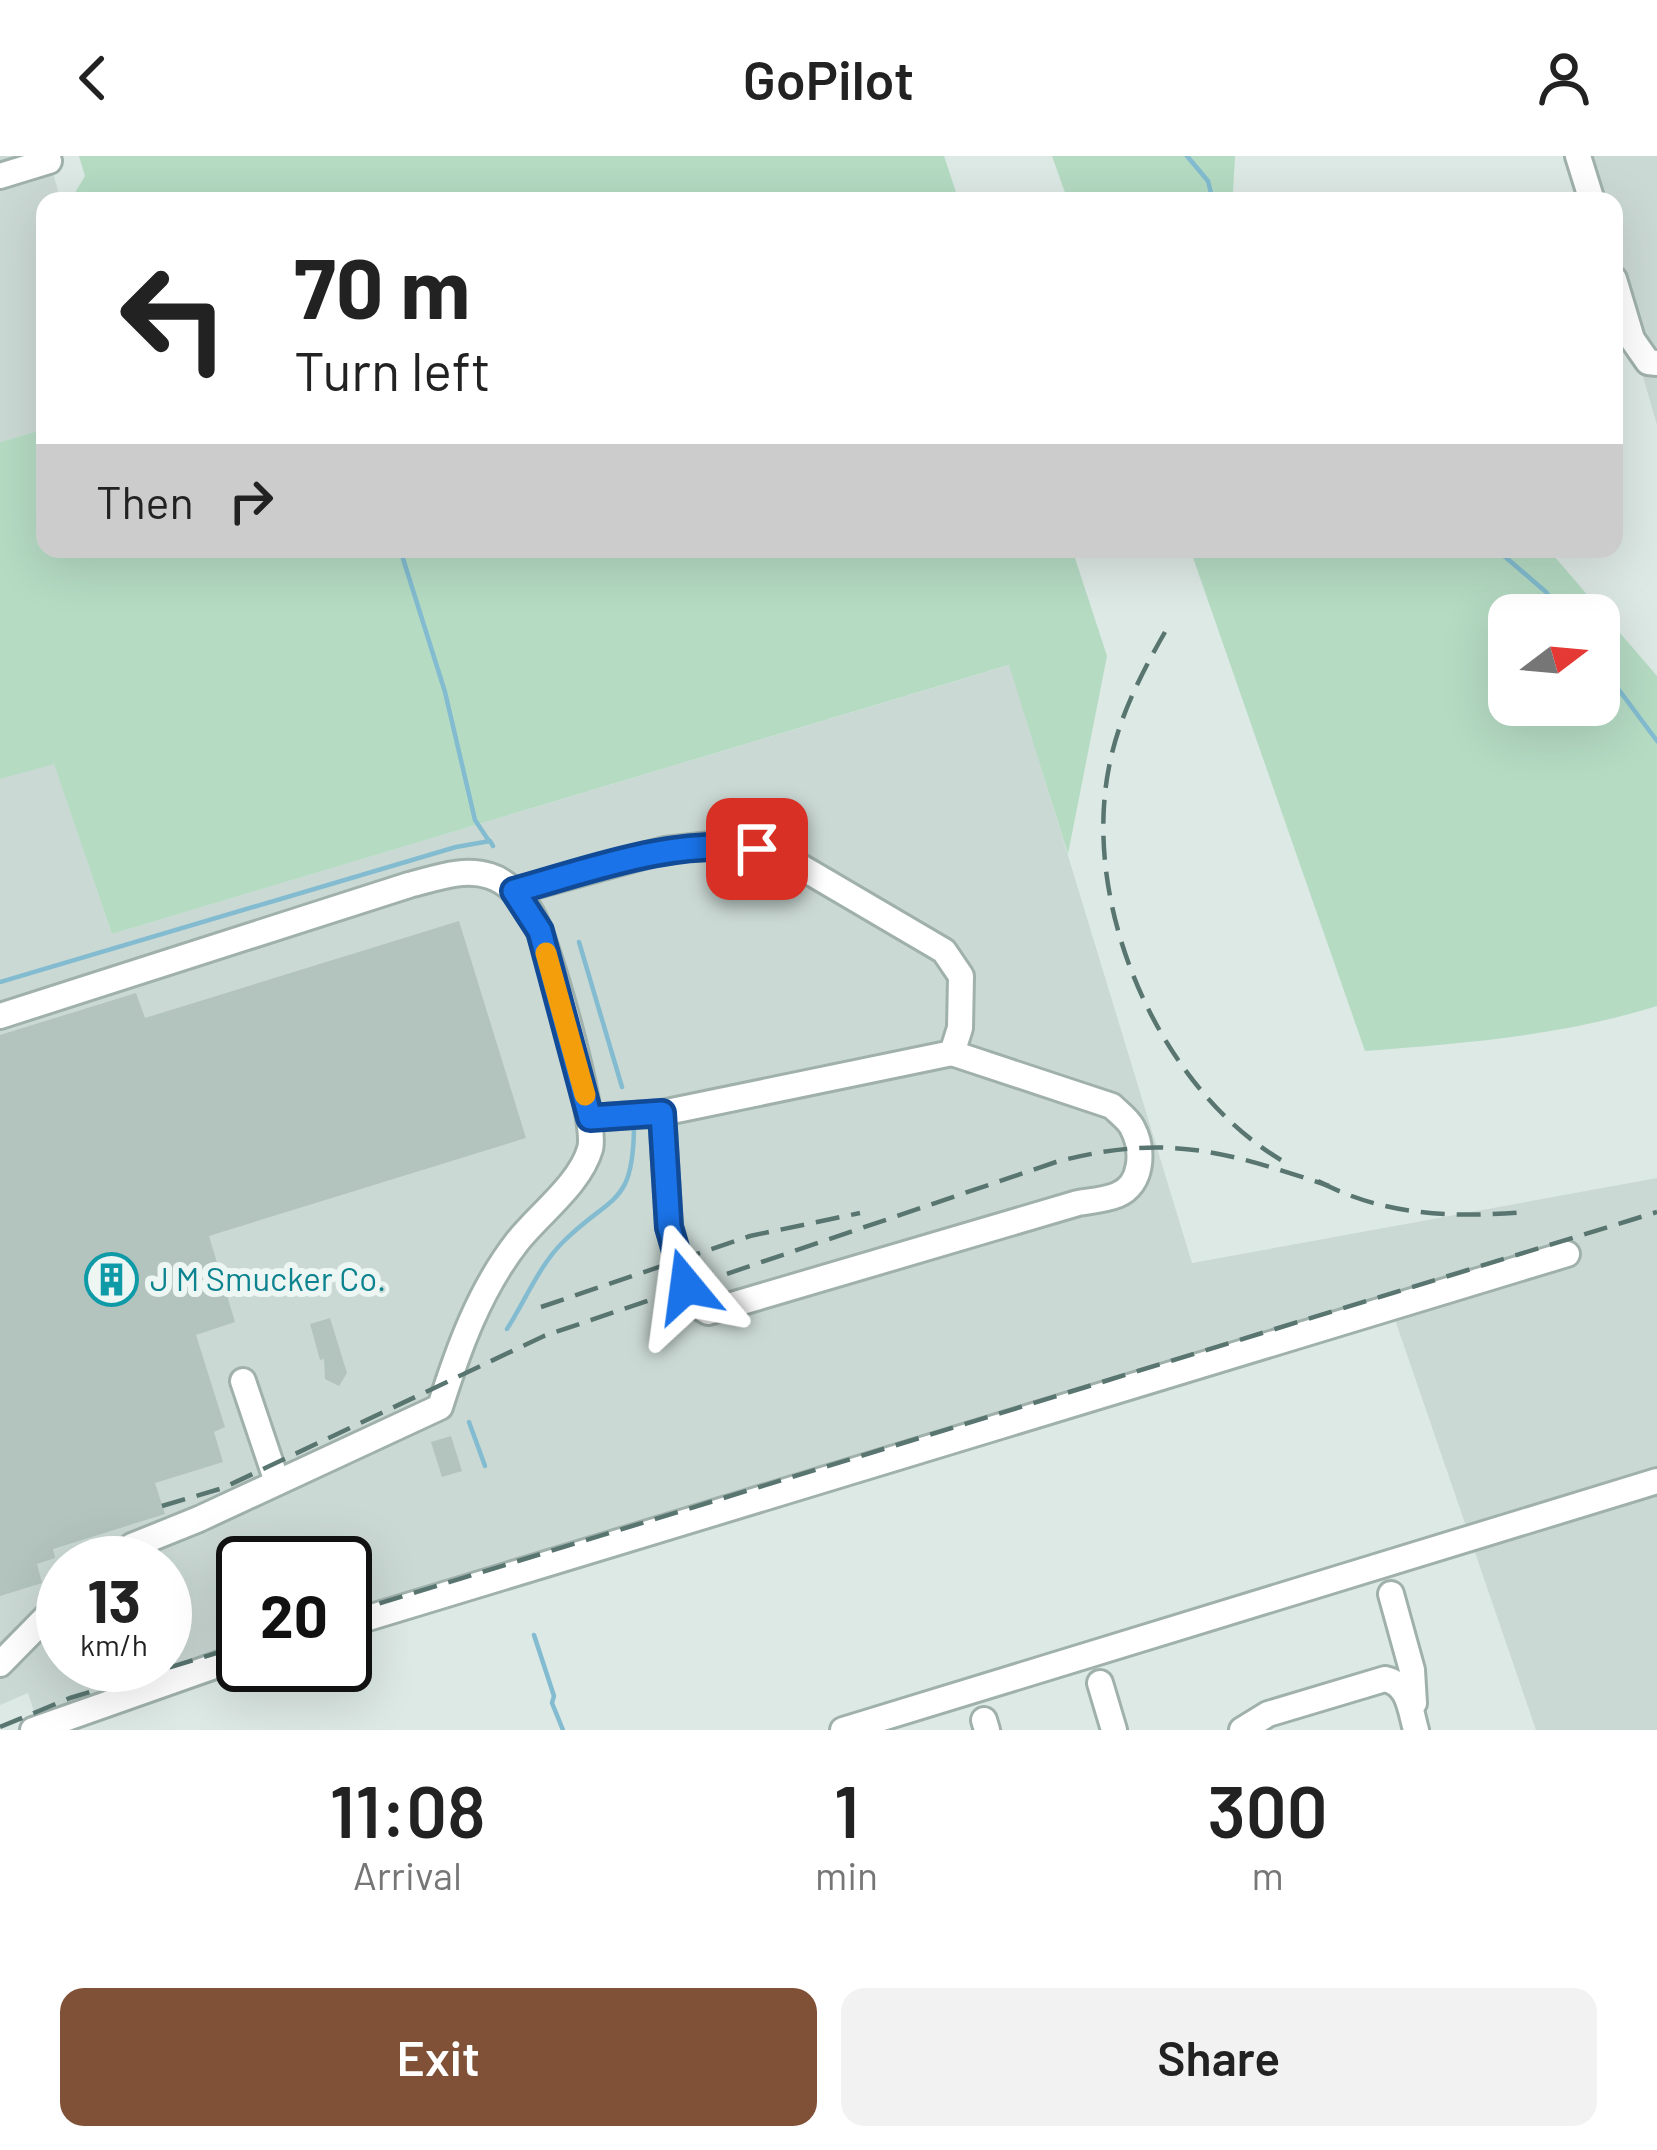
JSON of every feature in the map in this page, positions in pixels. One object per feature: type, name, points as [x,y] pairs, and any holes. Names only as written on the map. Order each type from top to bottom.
[{"type":"street","points":[[1578,156],[1589,192]]},
{"type":"street","points":[[0,176],[51,167]]},
{"type":"street","points":[[1623,311],[1631,339],[1648,362],[1657,363]]},
{"type":"street","points":[[514,891],[665,850],[719,844],[757,849],[802,867],[944,951],[961,976],[960,1028],[952,1053]]},
{"type":"street","points":[[0,1016],[409,885],[463,872],[491,876],[514,891],[540,931],[590,1118],[589,1154],[493,1277],[464,1334],[440,1408],[155,1536]]},
{"type":"street","points":[[590,1118],[662,1113],[952,1053],[1112,1106],[1132,1124],[1139,1169],[1132,1186],[1118,1195],[708,1312],[691,1301],[669,1227],[662,1113]]},
{"type":"street","points":[[372,1617],[1567,1254]]},
{"type":"street","points":[[243,1381],[278,1482]]},
{"type":"street","points":[[844,1730],[1657,1481]]},
{"type":"street","points":[[1391,1594],[1412,1670],[1416,1730]]},
{"type":"street","points":[[0,1664],[36,1627]]},
{"type":"street","points":[[33,1730],[216,1666]]},
{"type":"street","points":[[1242,1730],[1268,1714],[1385,1679],[1400,1684],[1406,1693],[1416,1730]]},
{"type":"street","points":[[1100,1683],[1114,1730]]},
{"type":"shaded area","points":[[0,156],[48,156],[58,192],[36,192],[36,432],[0,442]]},
{"type":"shaded area","points":[[1579,156],[1657,156],[1657,425],[1623,308],[1623,192],[1589,192]]},
{"type":"shaded area","points":[[1010,665],[1192,1263],[1657,1178],[1657,1730],[1536,1730],[1391,1308],[372,1617],[372,1536],[216,1536],[216,1666],[192,1674],[192,1536],[36,1536],[36,1692],[141,1692],[39,1728],[28,1693],[0,1705],[0,779],[54,763],[112,934]]},
{"type":"green space","points":[[79,156],[944,156],[956,192],[75,192],[85,176]]},
{"type":"green space","points":[[1052,156],[1235,156],[1233,192],[1065,192]]},
{"type":"green space","points":[[36,432],[36,558],[1075,558],[1107,656],[1068,854],[1009,665],[112,934],[54,764],[0,779],[0,442]]},
{"type":"green space","points":[[1193,558],[1556,558],[1587,594],[1488,594],[1488,726],[1620,726],[1620,633],[1657,676],[1657,1006],[1549,1031],[1365,1051]]},
{"type":"building","name":"J M Smucker Co.","points":[[459,921],[526,1138],[209,1236],[235,1322],[196,1335],[225,1427],[214,1432],[223,1462],[155,1483],[165,1514],[95,1536],[36,1536],[36,1585],[0,1596],[0,1035],[136,993],[145,1018]]},
{"type":"building","points":[[330,1318],[347,1373],[339,1386],[325,1379],[324,1359],[320,1360],[310,1324]]},
{"type":"building","points":[[451,1436],[462,1471],[442,1477],[431,1442]]},
{"type":"waterway","points":[[1187,156],[1208,181],[1211,192]]},
{"type":"waterway","points":[[403,558],[445,692],[475,820],[489,841]]},
{"type":"waterway","points":[[1506,558],[1547,594]]},
{"type":"waterway","points":[[1620,691],[1657,741]]},
{"type":"waterway","points":[[0,982],[456,847],[490,841],[493,846]]},
{"type":"waterway","points":[[579,942],[622,1087]]},
{"type":"waterway","points":[[507,1329],[555,1250],[624,1186],[634,1128]]},
{"type":"waterway","points":[[469,1422],[485,1466]]},
{"type":"waterway","points":[[534,1635],[563,1730]]},
{"type":"railway","points":[[1165,632],[1131,697],[1109,767],[1103,821],[1107,877],[1119,934],[1139,989],[1166,1040],[1199,1087],[1237,1128],[1281,1160]]},
{"type":"railway","points":[[162,1506],[223,1488],[544,1336],[1056,1162],[1130,1149],[1195,1150],[1258,1163],[1329,1186]]},
{"type":"railway","points":[[1318,1181],[1368,1201],[1419,1212],[1525,1212]]},
{"type":"railway","points":[[372,1606],[1657,1212]]},
{"type":"railway","points":[[541,1307],[750,1236],[860,1213]]},
{"type":"railway","points":[[0,1727],[70,1698],[216,1653]]},
{"type":"slow traffic","points":[[546,953],[585,1095]]},
{"type":"place","name":"J M Smucker Co.","points":[[111,1279]]},
{"type":"route","points":[[686,1286],[669,1227],[662,1113],[590,1118],[540,931],[514,891],[665,850],[719,844],[757,849]]}]
